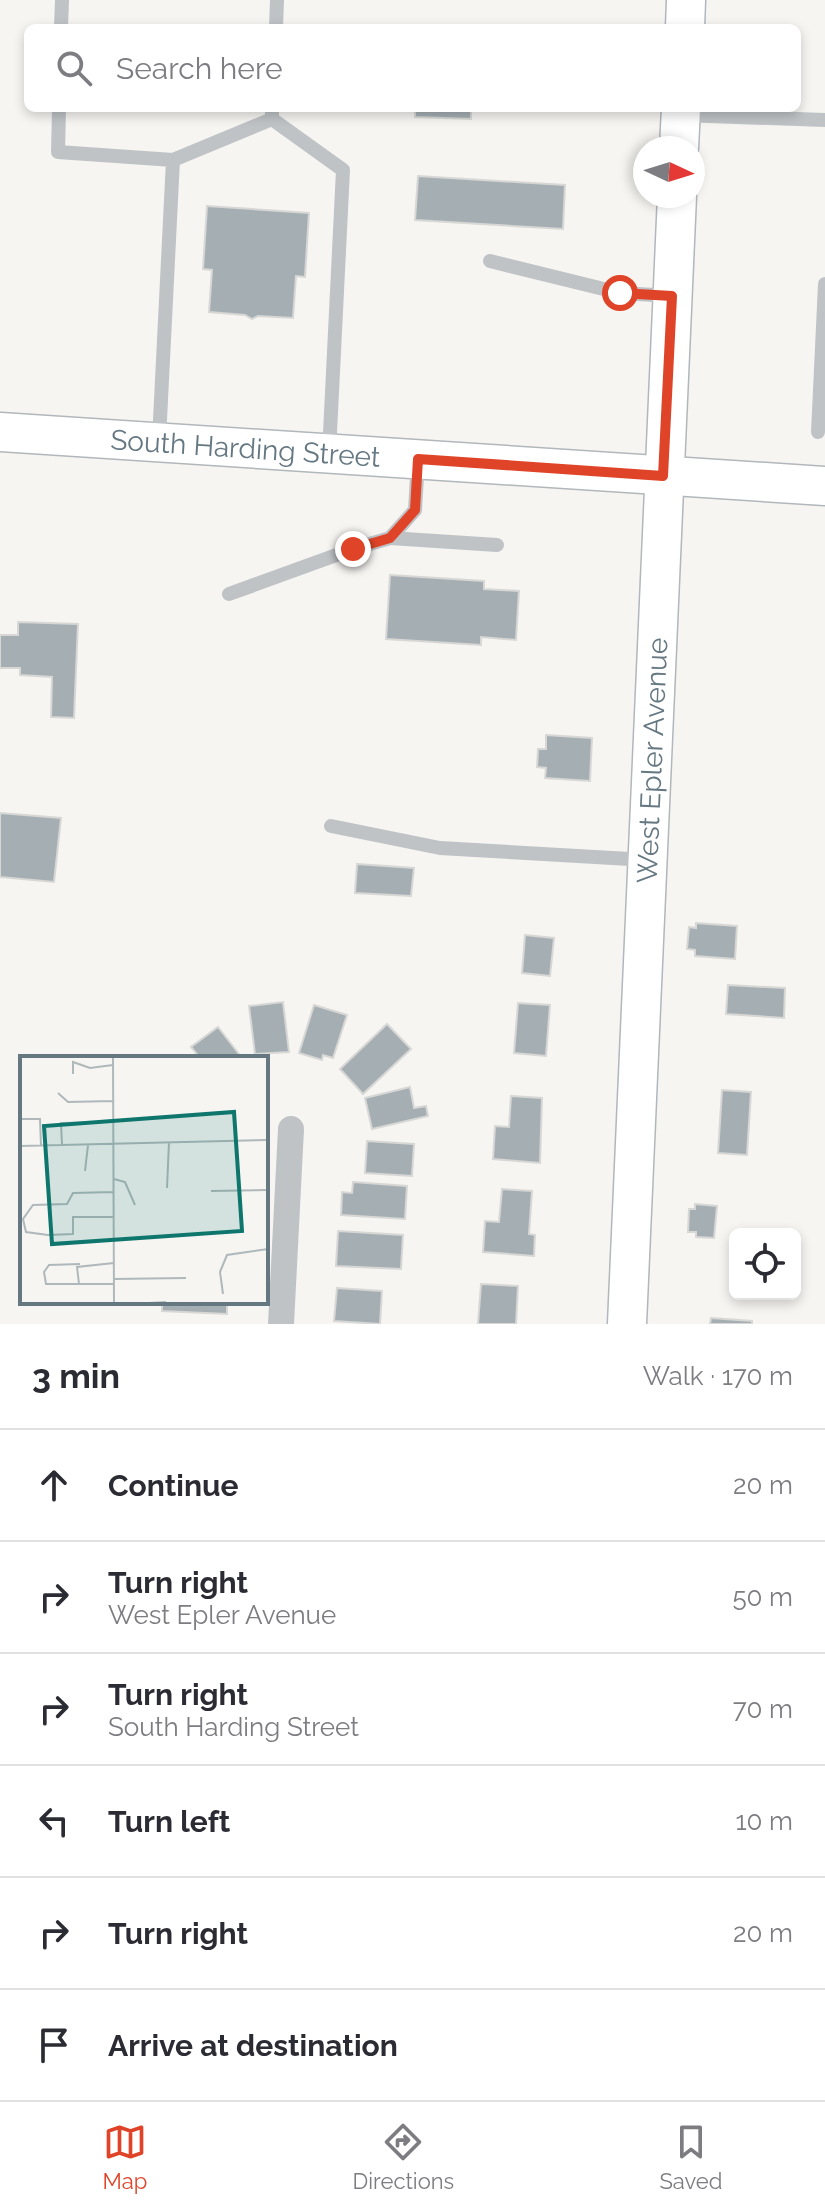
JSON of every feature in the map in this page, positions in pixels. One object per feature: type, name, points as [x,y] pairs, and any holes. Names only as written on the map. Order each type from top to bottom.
[{"type":"street","points":[[685,24],[686,0]]},
{"type":"street","name":"West Epler Avenue","points":[[627,1324],[676,208]]},
{"type":"street","name":"South Harding Street","points":[[0,432],[825,486]]},
{"type":"street","points":[[281,1324],[291,1129]]},
{"type":"lane","points":[[61,24],[62,0]]},
{"type":"lane","points":[[276,24],[277,0]]},
{"type":"lane","points":[[59,112],[58,152],[173,160],[272,113],[343,170],[329,453]]},
{"type":"lane","points":[[681,124],[825,120]]},
{"type":"lane","points":[[158,442],[173,160]]},
{"type":"lane","points":[[490,261],[620,293],[672,296]]},
{"type":"lane","points":[[818,432],[825,284]]},
{"type":"lane","points":[[390,538],[415,510],[418,459]]},
{"type":"lane","points":[[229,594],[390,538],[497,545]]},
{"type":"lane","points":[[331,826],[440,848],[647,860]]},
{"type":"building","points":[[415,112],[471,112],[471,119],[415,117]]},
{"type":"building","points":[[418,176],[565,185],[563,229],[415,220]]},
{"type":"building","points":[[207,206],[309,213],[305,277],[296,276],[293,318],[258,316],[252,319],[245,315],[209,312],[212,270],[203,269]]},
{"type":"building","points":[[390,575],[484,581],[484,589],[519,591],[516,640],[481,637],[481,645],[386,639]]},
{"type":"building","points":[[18,622],[78,624],[74,718],[51,717],[52,677],[20,675],[20,668],[0,668],[0,635],[18,635]]},
{"type":"building","points":[[546,735],[592,738],[590,781],[545,778],[546,768],[537,767],[538,749],[546,749]]},
{"type":"building","points":[[0,813],[61,818],[54,882],[0,877]]},
{"type":"building","points":[[357,864],[414,868],[411,896],[355,893]]},
{"type":"building","points":[[696,923],[737,926],[735,959],[695,956],[695,950],[687,949],[689,927],[696,928]]},
{"type":"building","points":[[525,935],[554,938],[550,976],[522,973]]},
{"type":"building","points":[[728,985],[785,988],[784,1018],[726,1014]]},
{"type":"building","points":[[283,1002],[289,1052],[255,1054],[249,1006]]},
{"type":"building","points":[[518,1003],[550,1005],[546,1056],[514,1053]]},
{"type":"building","points":[[314,1005],[347,1015],[333,1058],[323,1055],[322,1060],[299,1053]]},
{"type":"building","points":[[387,1024],[411,1049],[363,1094],[340,1069]]},
{"type":"building","points":[[218,1027],[240,1056],[198,1056],[191,1047]]},
{"type":"building","points":[[410,1087],[414,1108],[426,1106],[428,1116],[372,1129],[365,1098]]},
{"type":"building","points":[[722,1090],[751,1092],[747,1155],[718,1153]]},
{"type":"building","points":[[511,1096],[542,1098],[540,1163],[493,1159],[495,1126],[509,1127]]},
{"type":"building","points":[[367,1141],[414,1144],[412,1176],[365,1173]]},
{"type":"building","points":[[353,1182],[407,1186],[405,1219],[341,1215],[342,1192],[352,1193]]},
{"type":"building","points":[[502,1189],[532,1191],[529,1234],[535,1235],[534,1256],[483,1252],[485,1221],[499,1222]]},
{"type":"building","points":[[695,1204],[717,1206],[714,1238],[696,1237],[696,1232],[688,1232],[689,1209],[695,1209]]},
{"type":"building","points":[[338,1231],[403,1235],[401,1269],[336,1266]]},
{"type":"building","points":[[481,1284],[518,1286],[516,1324],[478,1324]]},
{"type":"building","points":[[337,1288],[382,1291],[380,1324],[334,1321]]},
{"type":"building","points":[[162,1304],[227,1304],[227,1314],[162,1311]]},
{"type":"building","points":[[711,1318],[752,1321],[752,1324],[710,1324]]},
{"type":"route","points":[[353,549],[390,538],[415,510],[418,459],[663,476],[672,296],[620,293]]}]
